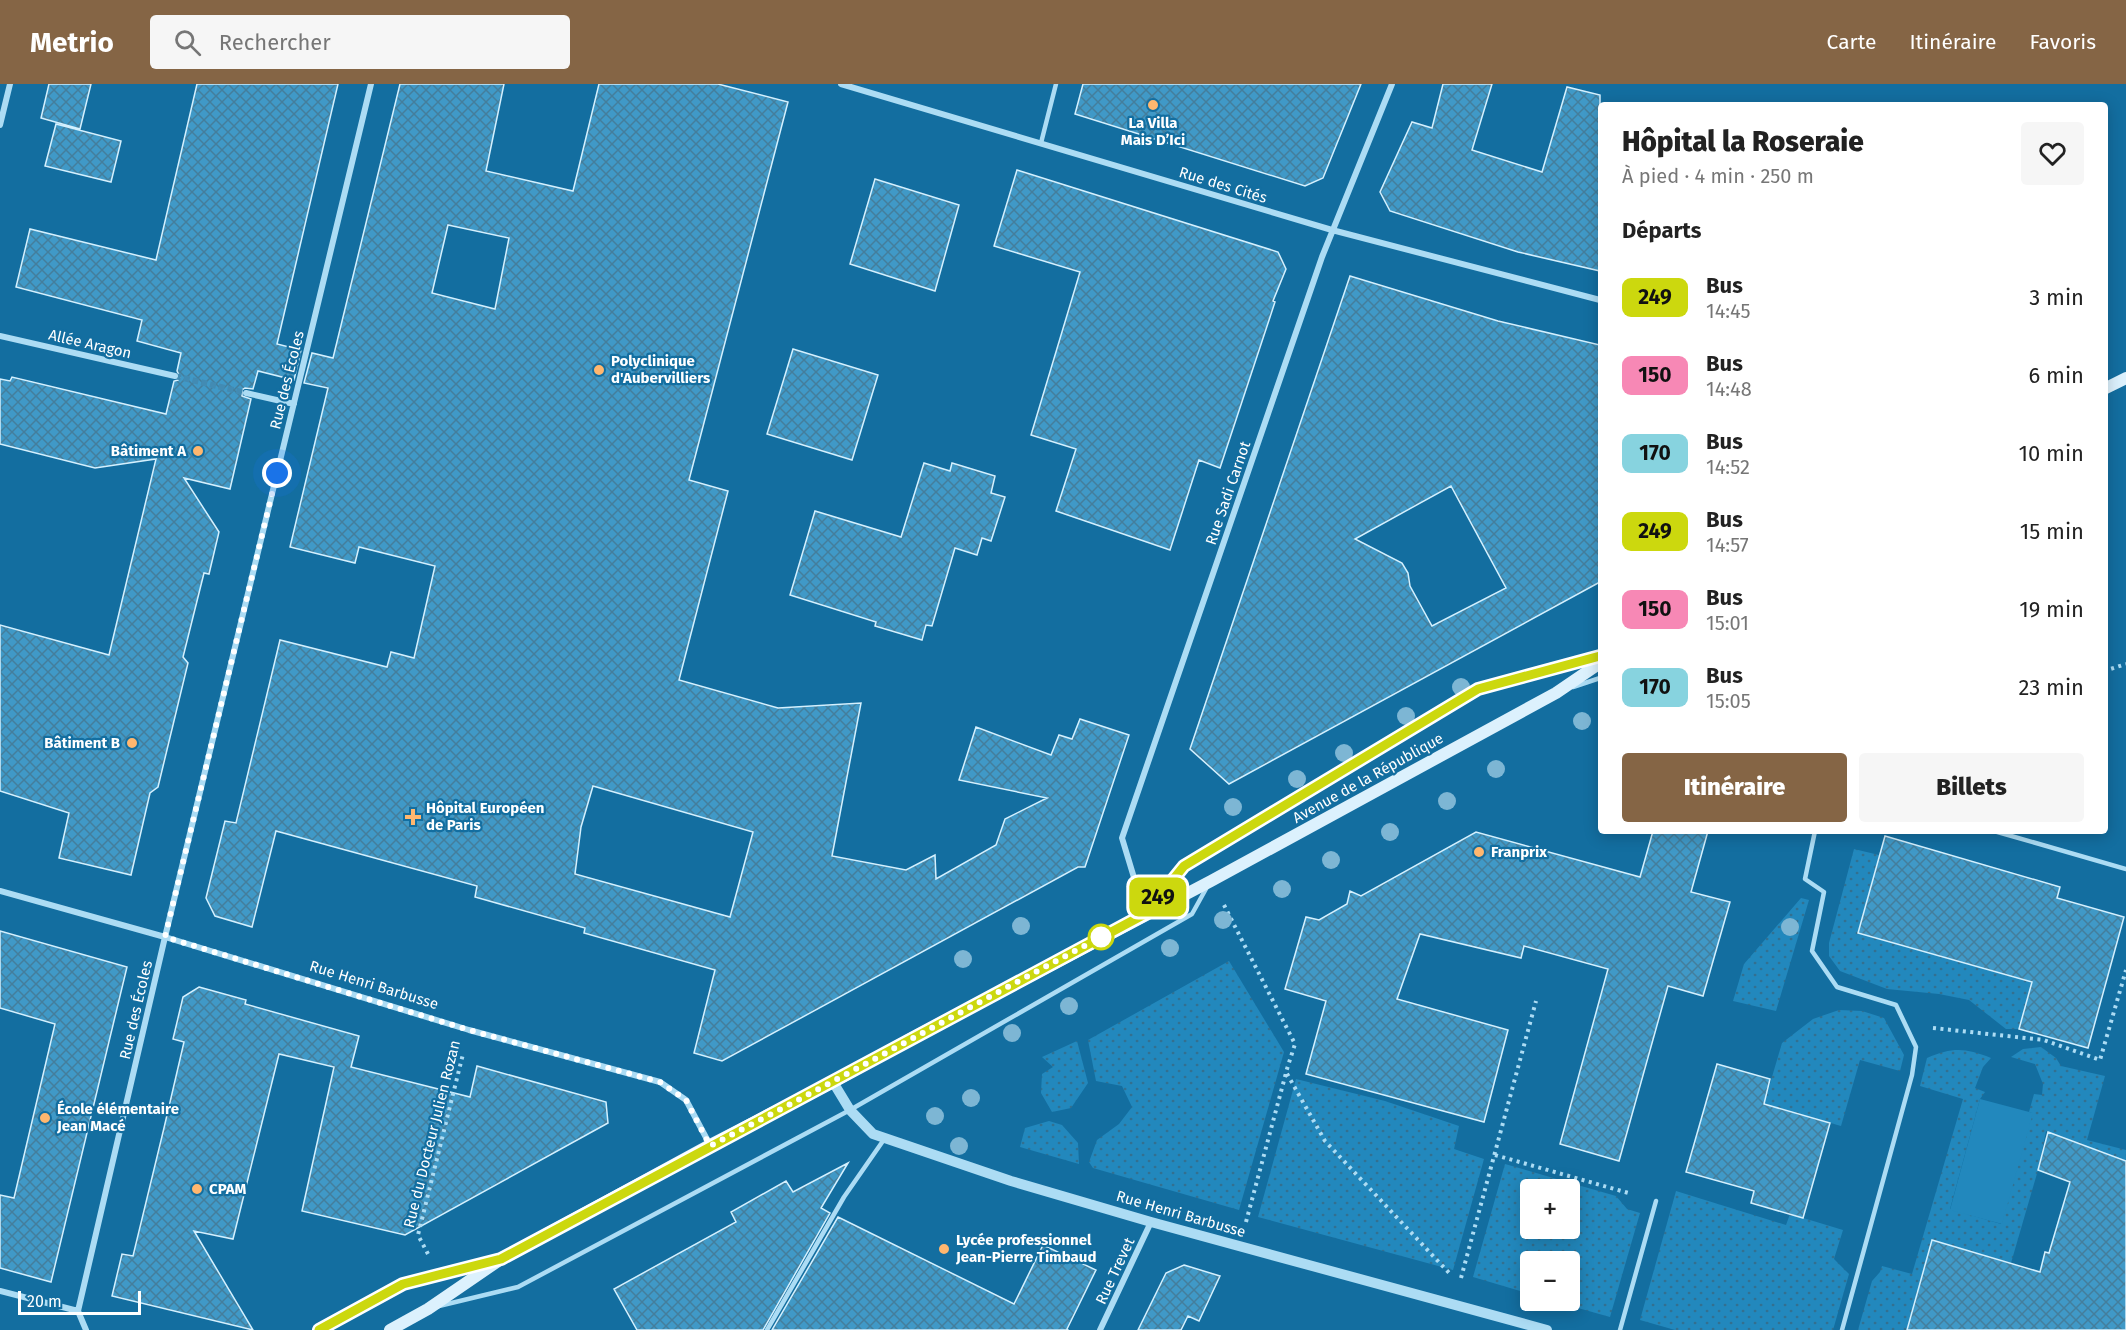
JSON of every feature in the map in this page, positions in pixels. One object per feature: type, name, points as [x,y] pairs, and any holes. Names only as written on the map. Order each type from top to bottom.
[{"type":"main road","points":[[2108,387],[2126,378]]},
{"type":"main road","name":"Avenue de la République","points":[[390,1330],[428,1309],[501,1259],[833,1082],[914,1036],[1211,881],[1556,693],[1598,664]]},
{"type":"street","points":[[0,125],[10,84]]},
{"type":"street","name":"Rue des Écoles","points":[[78,1311],[165,937],[371,84]]},
{"type":"street","name":"Rue des Cités","points":[[841,84],[1332,230],[1598,299]]},
{"type":"street","name":"Rue Sadi Carnot","points":[[1145,914],[1122,838],[1332,230],[1392,84]]},
{"type":"street","name":"Allée Aragon","points":[[0,336],[175,376]]},
{"type":"street","points":[[246,393],[294,404]]},
{"type":"street","name":"Rue Henri Barbusse","points":[[0,891],[165,937],[469,1030],[660,1082],[686,1100],[710,1146]]},
{"type":"street","name":"Rue Henri Barbusse","points":[[833,1082],[850,1110],[873,1134],[1011,1181],[1151,1222],[1547,1330]]},
{"type":"street","name":"Rue Trevet","points":[[1100,1330],[1151,1222]]},
{"type":"street","points":[[0,1291],[78,1311],[86,1330]]},
{"type":"lane","points":[[1041,143],[1056,84]]},
{"type":"lane","points":[[1145,914],[1184,866],[1478,689],[1598,657]]},
{"type":"lane","points":[[1556,693],[1598,679]]},
{"type":"lane","points":[[1814,834],[1805,879],[1824,892],[1812,951],[1837,987],[1896,1005],[1917,1047],[1912,1075],[1842,1330]]},
{"type":"lane","points":[[2004,834],[2126,869]]},
{"type":"lane","points":[[428,1309],[518,1287],[850,1110],[1192,914],[1211,881]]},
{"type":"lane","points":[[767,1330],[844,1197],[885,1137]]},
{"type":"lane","points":[[1620,1330],[1656,1201]]},
{"type":"lane","points":[[319,1330],[403,1284],[501,1259]]},
{"type":"path","points":[[2108,670],[2126,663]]},
{"type":"path","points":[[1211,881],[1294,1044],[1239,1246]]},
{"type":"path","points":[[1906,1025],[2044,1040],[2100,1060],[2126,970]]},
{"type":"path","points":[[1286,1072],[1325,1141],[1459,1284],[1536,1001]]},
{"type":"path","name":"Rue du Docteur Julien Rozan","points":[[439,1275],[418,1235],[469,1030]]},
{"type":"path","points":[[1495,1155],[1656,1201]]},
{"type":"shaded area","points":[[1854,849],[1879,855],[1858,933],[2032,982],[2019,1029],[2006,1029],[1969,1000],[1939,994],[1887,989],[1840,971],[1829,956],[1829,943]]},
{"type":"shaded area","points":[[1801,898],[1809,900],[1776,1011],[1733,1001],[1744,964]]},
{"type":"shaded area","points":[[1229,961],[1284,1052],[1239,1210],[1093,1168],[1089,1162],[1097,1140],[1119,1124],[1132,1107],[1122,1086],[1096,1081],[1088,1040]]},
{"type":"shaded area","points":[[1839,1010],[1862,1011],[1884,1018],[1904,1055],[1900,1071],[1860,1060],[1841,1126],[1764,1104],[1782,1043],[1813,1019]]},
{"type":"shaded area","points":[[1077,1041],[1088,1083],[1071,1108],[1052,1112],[1041,1093],[1042,1074],[1053,1067],[1042,1057]]},
{"type":"shaded area","points":[[2041,1047],[2056,1058],[2061,1066],[2105,1076],[2087,1140],[2126,1150],[2126,1161],[2046,1131],[2038,1170],[2011,1263],[1932,1240],[1907,1330],[1858,1330],[1872,1281],[1882,1266],[1912,1274],[1963,1099],[1920,1086],[1927,1058],[1959,1050],[1991,1058],[1983,1067],[1975,1088],[1985,1092],[1980,1099],[1950,1209],[2001,1224],[2032,1113],[2029,1112],[2034,1094],[2042,1095],[2043,1084],[2035,1064],[2011,1057],[2023,1049]]},
{"type":"shaded area","points":[[1296,1079],[1385,1101],[1459,1126],[1454,1149],[1484,1159],[1453,1270],[1258,1217]]},
{"type":"shaded area","points":[[1980,1099],[2033,1113],[2002,1224],[1950,1210]]},
{"type":"shaded area","points":[[1049,1121],[1062,1125],[1078,1143],[1079,1164],[1020,1147],[1025,1128]]},
{"type":"shaded area","points":[[1505,1164],[1557,1179],[1520,1179],[1520,1239],[1580,1239],[1580,1186],[1616,1196],[1627,1209],[1640,1213],[1610,1317],[1580,1309],[1580,1251],[1520,1251],[1520,1291],[1473,1277]]},
{"type":"shaded area","points":[[1676,1191],[1786,1225],[1790,1214],[1843,1230],[1834,1259],[1849,1274],[1833,1330],[1675,1330],[1640,1320]]},
{"type":"building","points":[[49,84],[91,84],[80,129],[41,118]]},
{"type":"building","points":[[197,84],[338,84],[277,344],[301,350],[294,380],[258,371],[253,389],[242,390],[242,396],[251,399],[230,489],[184,478],[219,532],[209,574],[204,573],[183,657],[188,663],[158,787],[150,793],[131,875],[59,858],[69,813],[0,791],[0,625],[109,655],[156,459],[95,468],[0,444],[0,379],[10,381],[12,377],[166,414],[174,381],[180,377],[177,371],[181,353],[137,341],[142,320],[16,287],[30,229],[156,260]]},
{"type":"building","points":[[400,84],[504,84],[486,171],[573,191],[599,84],[718,84],[788,102],[689,480],[728,491],[679,680],[778,708],[861,703],[832,856],[906,870],[935,855],[936,879],[996,845],[1005,819],[1047,798],[959,780],[976,727],[1051,755],[1059,735],[1072,739],[1080,719],[1129,735],[1085,867],[1078,867],[722,1061],[694,1053],[715,970],[584,933],[585,928],[475,897],[477,886],[276,831],[252,927],[215,916],[206,898],[225,821],[236,823],[280,640],[387,667],[391,652],[414,658],[435,566],[359,547],[355,563],[290,547],[328,388],[304,383],[312,353],[333,358]],"holes":[[[448,225],[509,238],[495,309],[432,293]],[[593,786],[753,832],[730,917],[575,874],[581,827]]]},
{"type":"building","points":[[1083,84],[1361,84],[1323,178],[1305,186],[1075,114]]},
{"type":"building","points":[[1443,84],[1492,84],[1472,150],[1542,172],[1567,87],[1600,95],[1600,102],[1598,102],[1598,271],[1518,252],[1390,211],[1380,192],[1412,122],[1432,128]]},
{"type":"building","points":[[56,124],[121,141],[111,182],[45,166]]},
{"type":"building","points":[[1017,170],[1278,252],[1286,269],[1273,301],[1275,302],[1220,468],[1199,460],[1170,550],[1056,511],[1076,449],[1031,435],[1080,272],[994,246]]},
{"type":"building","points":[[875,179],[959,205],[935,291],[850,264]]},
{"type":"building","points":[[1350,276],[1498,321],[1598,345],[1598,583],[1229,784],[1190,749]],"holes":[[[1451,486],[1506,588],[1432,626],[1410,586],[1408,573],[1402,563],[1355,539]]]},
{"type":"building","points":[[793,349],[878,375],[852,460],[767,434]]},
{"type":"building","points":[[924,463],[950,471],[952,463],[995,476],[991,493],[1005,497],[991,541],[982,538],[977,555],[955,548],[932,626],[926,625],[922,640],[875,626],[876,622],[790,595],[815,511],[901,537]]},
{"type":"building","points":[[1476,832],[1640,877],[1652,834],[1707,834],[1691,892],[1730,902],[1703,996],[1668,986],[1619,1161],[1560,1144],[1608,969],[1524,946],[1521,958],[1420,934],[1397,999],[1508,1030],[1484,1122],[1306,1074],[1326,1001],[1285,989],[1306,917],[1319,920],[1347,904],[1350,891],[1361,896]]},
{"type":"building","points":[[1885,836],[2060,887],[2057,898],[2124,917],[2088,1048],[2019,1029],[2032,982],[1858,933]]},
{"type":"building","name":"École élémentaire Jean Macé","points":[[0,931],[127,967],[51,1282],[0,1268],[0,1195],[14,1198],[55,1024],[0,1008]]},
{"type":"building","points":[[199,987],[246,1000],[245,1004],[359,1036],[351,1067],[470,1097],[477,1066],[606,1102],[608,1123],[405,1235],[302,1211],[334,1067],[279,1054],[233,1239],[194,1231],[253,1330],[112,1296],[122,1254],[133,1256],[164,1128],[184,1042],[173,1039],[183,997]]},
{"type":"building","points":[[1717,1064],[1770,1079],[1764,1104],[1830,1123],[1803,1218],[1751,1203],[1754,1191],[1686,1172]]},
{"type":"building","points":[[2048,1132],[2126,1161],[2126,1330],[1907,1330],[1932,1240],[2040,1272],[2045,1252],[2049,1253],[2070,1182],[2038,1170]]},
{"type":"building","points":[[848,1163],[821,1208],[830,1213],[763,1330],[637,1330],[614,1289],[736,1222],[731,1212],[786,1181],[793,1192]]},
{"type":"building","points":[[838,1217],[1014,1304],[1043,1245],[1096,1270],[1068,1330],[772,1330]]},
{"type":"building","points":[[1184,1265],[1220,1276],[1199,1321],[1188,1316],[1181,1330],[1138,1330],[1166,1273]]},
{"type":"tunnel","points":[[175,376],[246,393]]},
{"type":"bus line","name":"249","points":[[319,1330],[403,1284],[501,1259],[1145,914],[1184,866],[1478,689],[1598,657]]},
{"type":"place","name":"La Villa Mais D’Ici","points":[[1153,105]]},
{"type":"place","name":"Polyclinique d'Aubervilliers","points":[[599,370]]},
{"type":"place","name":"Bâtiment A","points":[[198,451]]},
{"type":"place","name":"Bâtiment B","points":[[132,743]]},
{"type":"place","name":"Hôpital Européen de Paris","points":[[413,817]]},
{"type":"place","name":"Franprix","points":[[1479,852]]},
{"type":"place","name":"École élémentaire Jean Macé","points":[[45,1118]]},
{"type":"place","name":"CPAM","points":[[197,1189]]},
{"type":"place","name":"Lycée professionnel Jean-Pierre Timbaud","points":[[944,1249]]},
{"type":"route","points":[[277,473],[165,937],[469,1030],[660,1082],[686,1100],[710,1146],[1103,936],[1101,937]]}]
